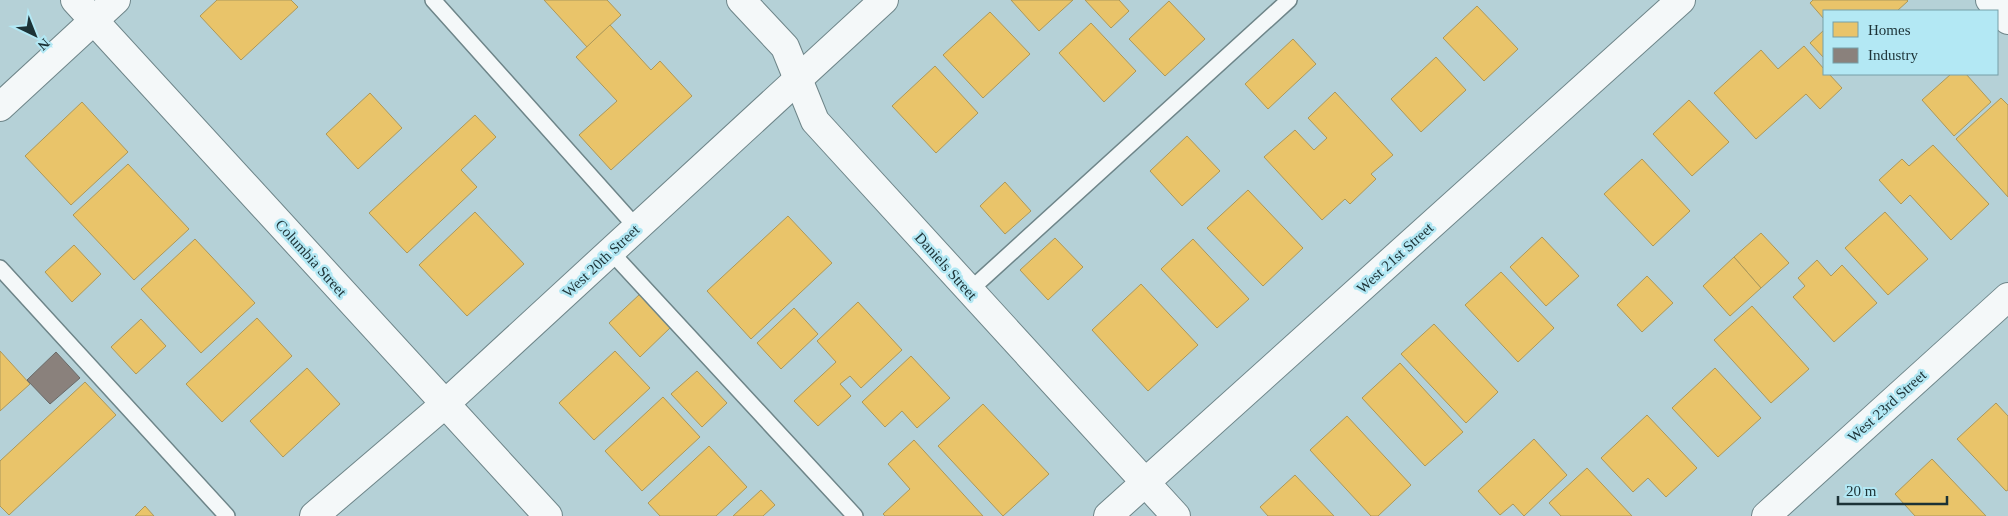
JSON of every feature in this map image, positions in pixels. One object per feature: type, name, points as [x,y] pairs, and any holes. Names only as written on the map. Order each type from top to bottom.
[{"type":"street","name":"Columbia Street","points":[[76,0],[548,516]]},
{"type":"street","points":[[0,106],[116,0]]},
{"type":"street","name":"Daniels Street","points":[[741,0],[785,47],[815,122],[1176,516]]},
{"type":"street","name":"West 20th Street","points":[[314,516],[446,404],[884,0]]},
{"type":"street","name":"West 21st Street","points":[[1108,516],[1681,0]]},
{"type":"street","points":[[1990,0],[2008,20]]},
{"type":"street","name":"West 23rd Street","points":[[1766,516],[2008,297]]},
{"type":"lane","points":[[433,0],[637,228]]},
{"type":"lane","points":[[969,291],[1289,0]]},
{"type":"lane","points":[[611,252],[855,516]]},
{"type":"lane","points":[[0,268],[227,516]]},
{"type":"building: Homes","points":[[217,0],[291,0],[298,7],[241,60],[200,16]]},
{"type":"building: Homes","points":[[544,0],[607,0],[621,15],[587,47]]},
{"type":"building: Homes","points":[[1011,0],[1073,0],[1039,31]]},
{"type":"building: Homes","points":[[1085,0],[1119,0],[1129,11],[1111,28]]},
{"type":"building: Homes","points":[[1813,0],[1908,1],[1898,10],[1823,10],[1823,18],[1810,3]]},
{"type":"building: Homes","points":[[1169,1],[1205,39],[1165,76],[1129,39]]},
{"type":"building: Homes","points":[[1477,6],[1518,49],[1484,81],[1443,38]]},
{"type":"building: Homes","points":[[990,12],[1030,54],[983,98],[943,55]]},
{"type":"building: Homes","points":[[1091,23],[1136,71],[1104,102],[1059,53]]},
{"type":"building: Homes","points":[[610,25],[651,70],[660,61],[692,96],[611,170],[579,135],[617,101],[576,57]]},
{"type":"building: Homes","points":[[1823,31],[1823,57],[1810,43]]},
{"type":"building: Homes","points":[[1293,39],[1316,64],[1268,109],[1245,84]]},
{"type":"building: Homes","points":[[1804,46],[1823,68],[1823,75],[1830,75],[1842,88],[1820,109],[1806,94],[1756,139],[1714,93],[1761,50],[1778,69]]},
{"type":"building: Homes","points":[[1436,57],[1466,90],[1421,132],[1391,99]]},
{"type":"building: Homes","points":[[935,66],[978,113],[936,153],[892,106]]},
{"type":"building: Homes","points":[[1950,75],[1967,75],[1991,102],[1954,136],[1922,100]]},
{"type":"building: Homes","points":[[1335,92],[1393,155],[1371,174],[1376,179],[1350,204],[1345,199],[1322,220],[1264,157],[1295,130],[1314,150],[1327,138],[1308,118]]},
{"type":"building: Homes","points":[[370,93],[402,128],[358,169],[326,134]]},
{"type":"building: Homes","points":[[2001,98],[2008,105],[2008,197],[1956,139]]},
{"type":"building: Homes","points":[[1689,100],[1729,142],[1692,176],[1653,134]]},
{"type":"building: Homes","points":[[82,102],[128,152],[71,205],[25,156]]},
{"type":"building: Homes","points":[[475,115],[496,137],[461,170],[477,187],[407,253],[369,213]]},
{"type":"building: Homes","points":[[1187,136],[1220,171],[1182,206],[1150,171]]},
{"type":"building: Homes","points":[[1933,145],[1989,204],[1951,240],[1910,195],[1901,204],[1879,180],[1902,159],[1909,166]]},
{"type":"building: Homes","points":[[1642,159],[1690,211],[1653,246],[1604,194]]},
{"type":"building: Homes","points":[[128,164],[189,229],[134,280],[73,215]]},
{"type":"building: Homes","points":[[1005,182],[1031,211],[1005,234],[980,206]]},
{"type":"building: Homes","points":[[1248,190],[1303,248],[1263,286],[1207,228]]},
{"type":"building: Homes","points":[[475,212],[524,264],[467,316],[419,265]]},
{"type":"building: Homes","points":[[1885,212],[1928,259],[1888,295],[1845,248]]},
{"type":"building: Homes","points":[[788,216],[832,263],[751,339],[707,291]]},
{"type":"building: Homes","points":[[1761,233],[1789,263],[1761,288],[1734,257]]},
{"type":"building: Homes","points":[[1542,237],[1579,276],[1546,306],[1510,267]]},
{"type":"building: Homes","points":[[1055,238],[1083,267],[1048,300],[1020,270]]},
{"type":"building: Homes","points":[[195,239],[255,303],[201,353],[141,289]]},
{"type":"building: Homes","points":[[1193,239],[1249,299],[1217,328],[1161,269]]},
{"type":"building: Homes","points":[[74,245],[101,274],[72,302],[45,272]]},
{"type":"building: Homes","points":[[1734,257],[1761,288],[1730,316],[1703,286]]},
{"type":"building: Homes","points":[[1817,260],[1831,276],[1842,265],[1877,303],[1834,342],[1793,297],[1805,286],[1798,278]]},
{"type":"building: Homes","points":[[1501,272],[1554,328],[1518,362],[1465,305]]},
{"type":"building: Homes","points":[[1647,276],[1673,303],[1642,332],[1617,305]]},
{"type":"building: Homes","points":[[1141,284],[1198,345],[1148,391],[1092,330]]},
{"type":"building: Homes","points":[[640,294],[671,327],[640,357],[609,323]]},
{"type":"building: Homes","points":[[858,302],[902,350],[861,388],[850,376],[840,384],[851,396],[818,426],[794,401],[836,362],[817,341]]},
{"type":"building: Homes","points":[[1752,306],[1809,369],[1771,403],[1714,340]]},
{"type":"building: Homes","points":[[794,308],[818,334],[781,369],[757,343]]},
{"type":"building: Homes","points":[[257,318],[292,356],[222,422],[186,384]]},
{"type":"building: Homes","points":[[141,319],[166,346],[136,374],[111,347]]},
{"type":"building: Homes","points":[[1434,324],[1498,392],[1466,423],[1401,354]]},
{"type":"building: Homes","points":[[0,351],[30,384],[0,411]]},
{"type":"building: Homes","points":[[615,351],[650,388],[594,440],[559,403]]},
{"type":"building: Homes","points":[[911,356],[950,398],[917,428],[902,411],[885,427],[862,402]]},
{"type":"building: Homes","points":[[1400,363],[1463,432],[1425,466],[1362,398]]},
{"type":"building: Homes","points":[[307,368],[340,404],[283,457],[250,421]]},
{"type":"building: Homes","points":[[1715,368],[1761,418],[1718,457],[1672,408]]},
{"type":"building: Homes","points":[[697,371],[727,403],[702,427],[671,394]]},
{"type":"building: Homes","points":[[85,382],[116,415],[9,515],[0,506],[0,461]]},
{"type":"building: Homes","points":[[663,397],[700,437],[642,491],[605,451]]},
{"type":"building: Homes","points":[[1996,403],[2008,416],[2008,490],[2006,491],[1957,439]]},
{"type":"building: Homes","points":[[983,404],[1049,474],[1003,516],[938,446]]},
{"type":"building: Homes","points":[[1647,415],[1697,468],[1666,497],[1648,478],[1633,492],[1601,458]]},
{"type":"building: Homes","points":[[1347,416],[1411,485],[1378,516],[1371,516],[1310,450]]},
{"type":"building: Homes","points":[[1534,439],[1567,475],[1524,516],[1513,504],[1500,515],[1478,491]]},
{"type":"building: Homes","points":[[914,440],[983,516],[885,516],[883,514],[910,489],[888,464]]},
{"type":"building: Homes","points":[[709,446],[747,487],[716,516],[660,516],[648,503]]},
{"type":"building: Homes","points":[[1932,459],[1986,516],[1915,516],[1895,494]]},
{"type":"building: Homes","points":[[1587,468],[1632,516],[1561,516],[1549,503]]},
{"type":"building: Homes","points":[[1295,475],[1334,516],[1268,516],[1260,507]]},
{"type":"building: Homes","points":[[761,490],[775,505],[763,516],[733,516]]},
{"type":"building: Homes","points":[[145,506],[154,516],[135,516]]},
{"type":"building: Industry","points":[[56,352],[80,378],[50,404],[27,380]]}]
